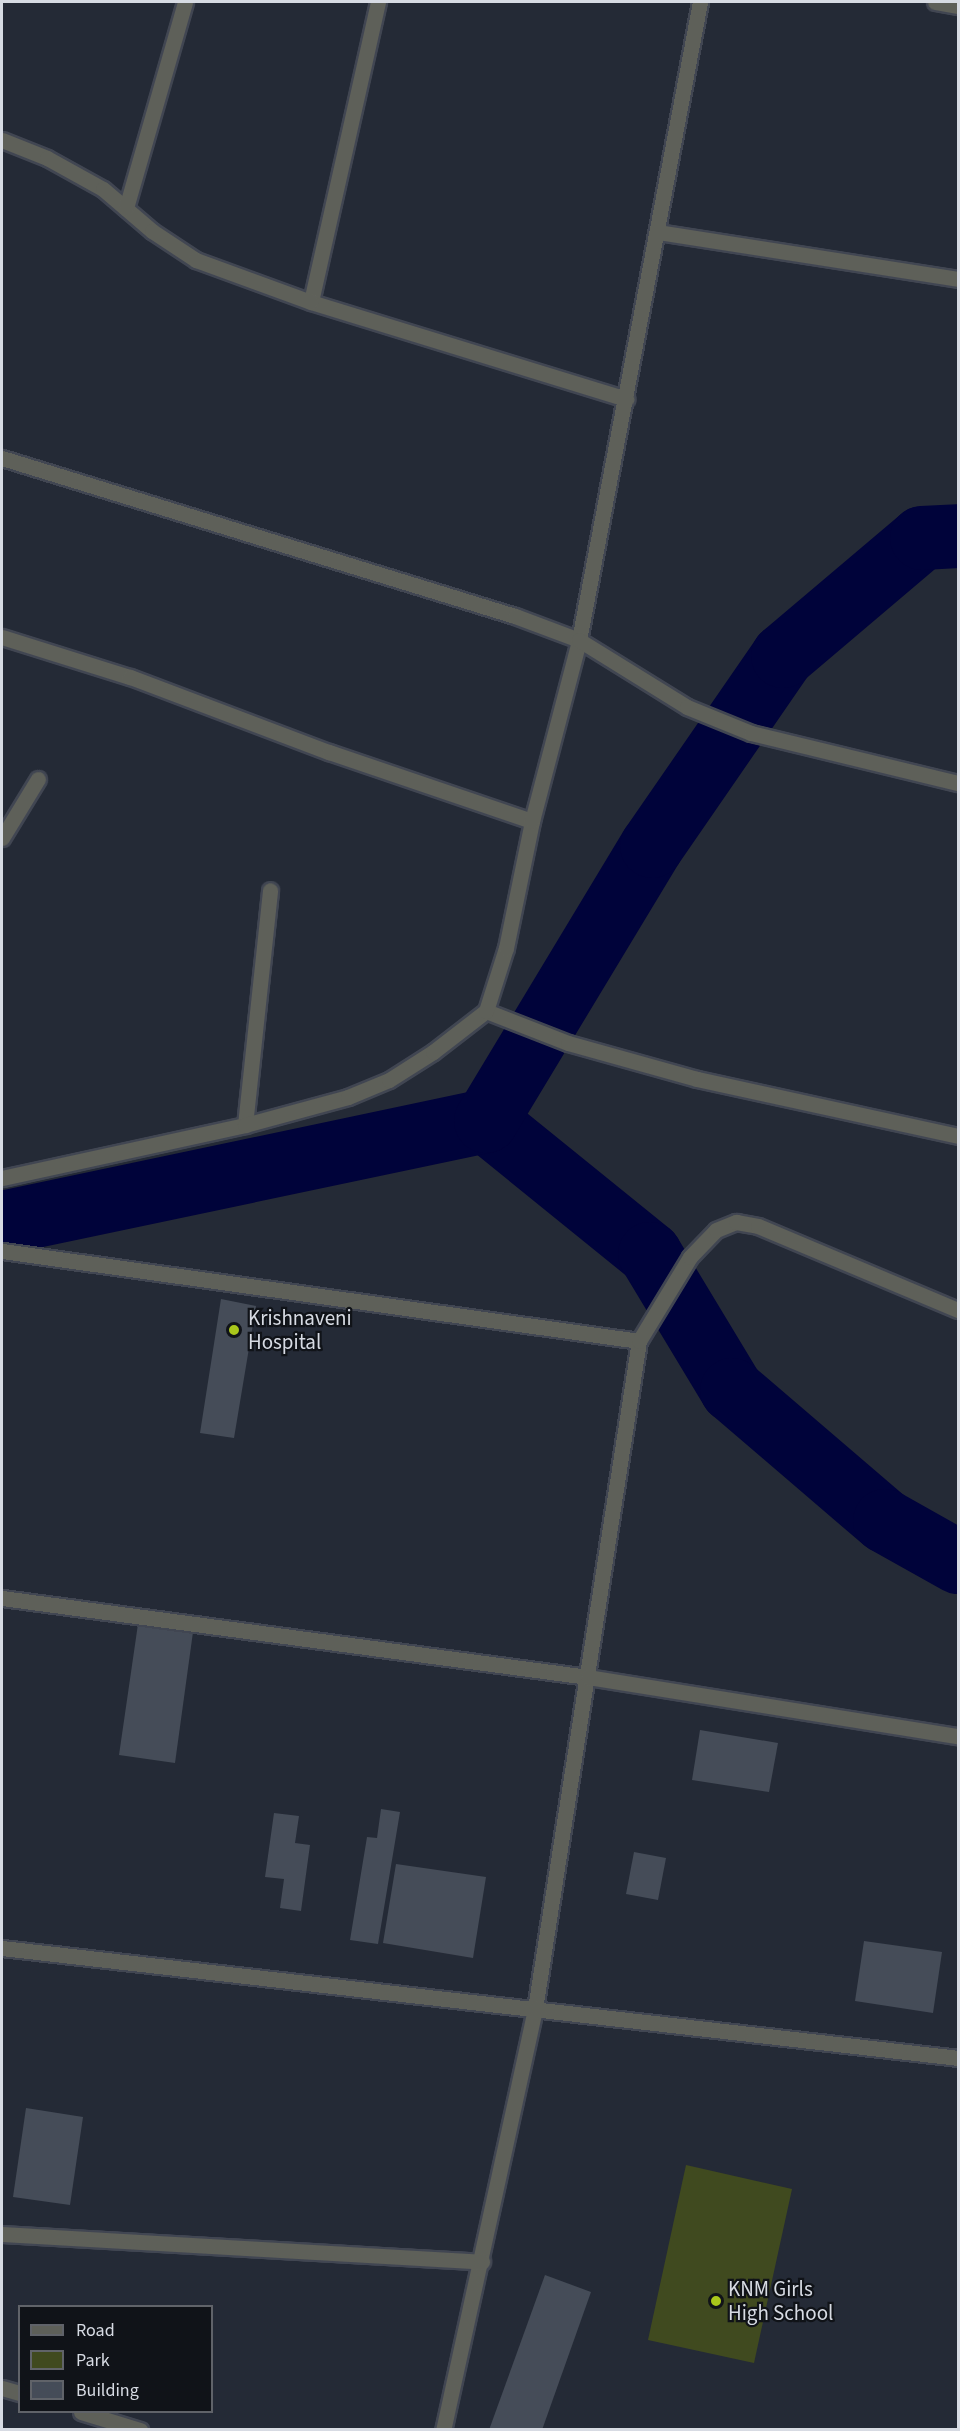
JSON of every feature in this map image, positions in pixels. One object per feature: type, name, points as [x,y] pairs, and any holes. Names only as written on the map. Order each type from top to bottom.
[{"type":"street","points":[[126,208],[185,2]]},
{"type":"street","points":[[311,302],[378,2]]},
{"type":"street","points":[[2,1178],[245,1125],[348,1097],[389,1080],[433,1052],[486,1011],[506,948],[532,821],[579,640],[700,2]]},
{"type":"street","points":[[935,2],[958,6]]},
{"type":"street","points":[[2,140],[47,158],[103,189],[196,260],[311,302],[626,399]]},
{"type":"street","points":[[658,232],[958,279]]},
{"type":"street","points":[[2,458],[504,612],[579,640],[687,707],[751,733],[958,783]]},
{"type":"street","points":[[2,637],[130,676],[329,752],[532,821]]},
{"type":"street","points":[[2,838],[38,780]]},
{"type":"street","points":[[245,1125],[270,890]]},
{"type":"street","points":[[486,1011],[550,1036],[697,1079],[958,1136]]},
{"type":"street","points":[[443,2430],[482,2262],[535,2009],[639,1341],[650,1317],[690,1257],[716,1230],[736,1222],[758,1226],[958,1310]]},
{"type":"street","points":[[2,1251],[639,1341]]},
{"type":"street","points":[[2,1598],[588,1677],[958,1736]]},
{"type":"street","points":[[2,1948],[958,2058]]},
{"type":"street","points":[[2,2234],[482,2262]]},
{"type":"street","points":[[2,2388],[18,2392]]},
{"type":"street","points":[[84,2413],[140,2430]]},
{"type":"green space","points":[[686,2165],[792,2189],[754,2363],[648,2340]]},
{"type":"building","points":[[221,1299],[256,1306],[234,1438],[200,1433]]},
{"type":"building","points":[[138,1624],[193,1632],[175,1763],[119,1755]]},
{"type":"building","points":[[700,1730],[778,1743],[769,1792],[692,1780]]},
{"type":"building","points":[[381,1809],[400,1812],[378,1944],[350,1940],[367,1837],[377,1838]]},
{"type":"building","points":[[274,1813],[299,1816],[295,1843],[310,1845],[301,1911],[280,1908],[284,1879],[265,1877]]},
{"type":"building","points":[[634,1852],[666,1858],[658,1900],[626,1894]]},
{"type":"building","points":[[396,1864],[486,1877],[473,1958],[383,1943]]},
{"type":"building","points":[[864,1941],[942,1952],[933,2013],[855,2001]]},
{"type":"building","points":[[26,2108],[83,2117],[70,2205],[13,2197]]},
{"type":"building","points":[[545,2275],[591,2292],[542,2430],[489,2430]]},
{"type":"waterway","points":[[2,1223],[486,1121],[652,846],[783,656],[922,538],[958,536]]},
{"type":"waterway","points":[[486,1121],[650,1254],[732,1390],[885,1521],[958,1562]]},
{"type":"place","name":"Krishnaveni Hospital","points":[[234,1330]]},
{"type":"place","name":"KNM Girls High School","points":[[716,2301]]}]
